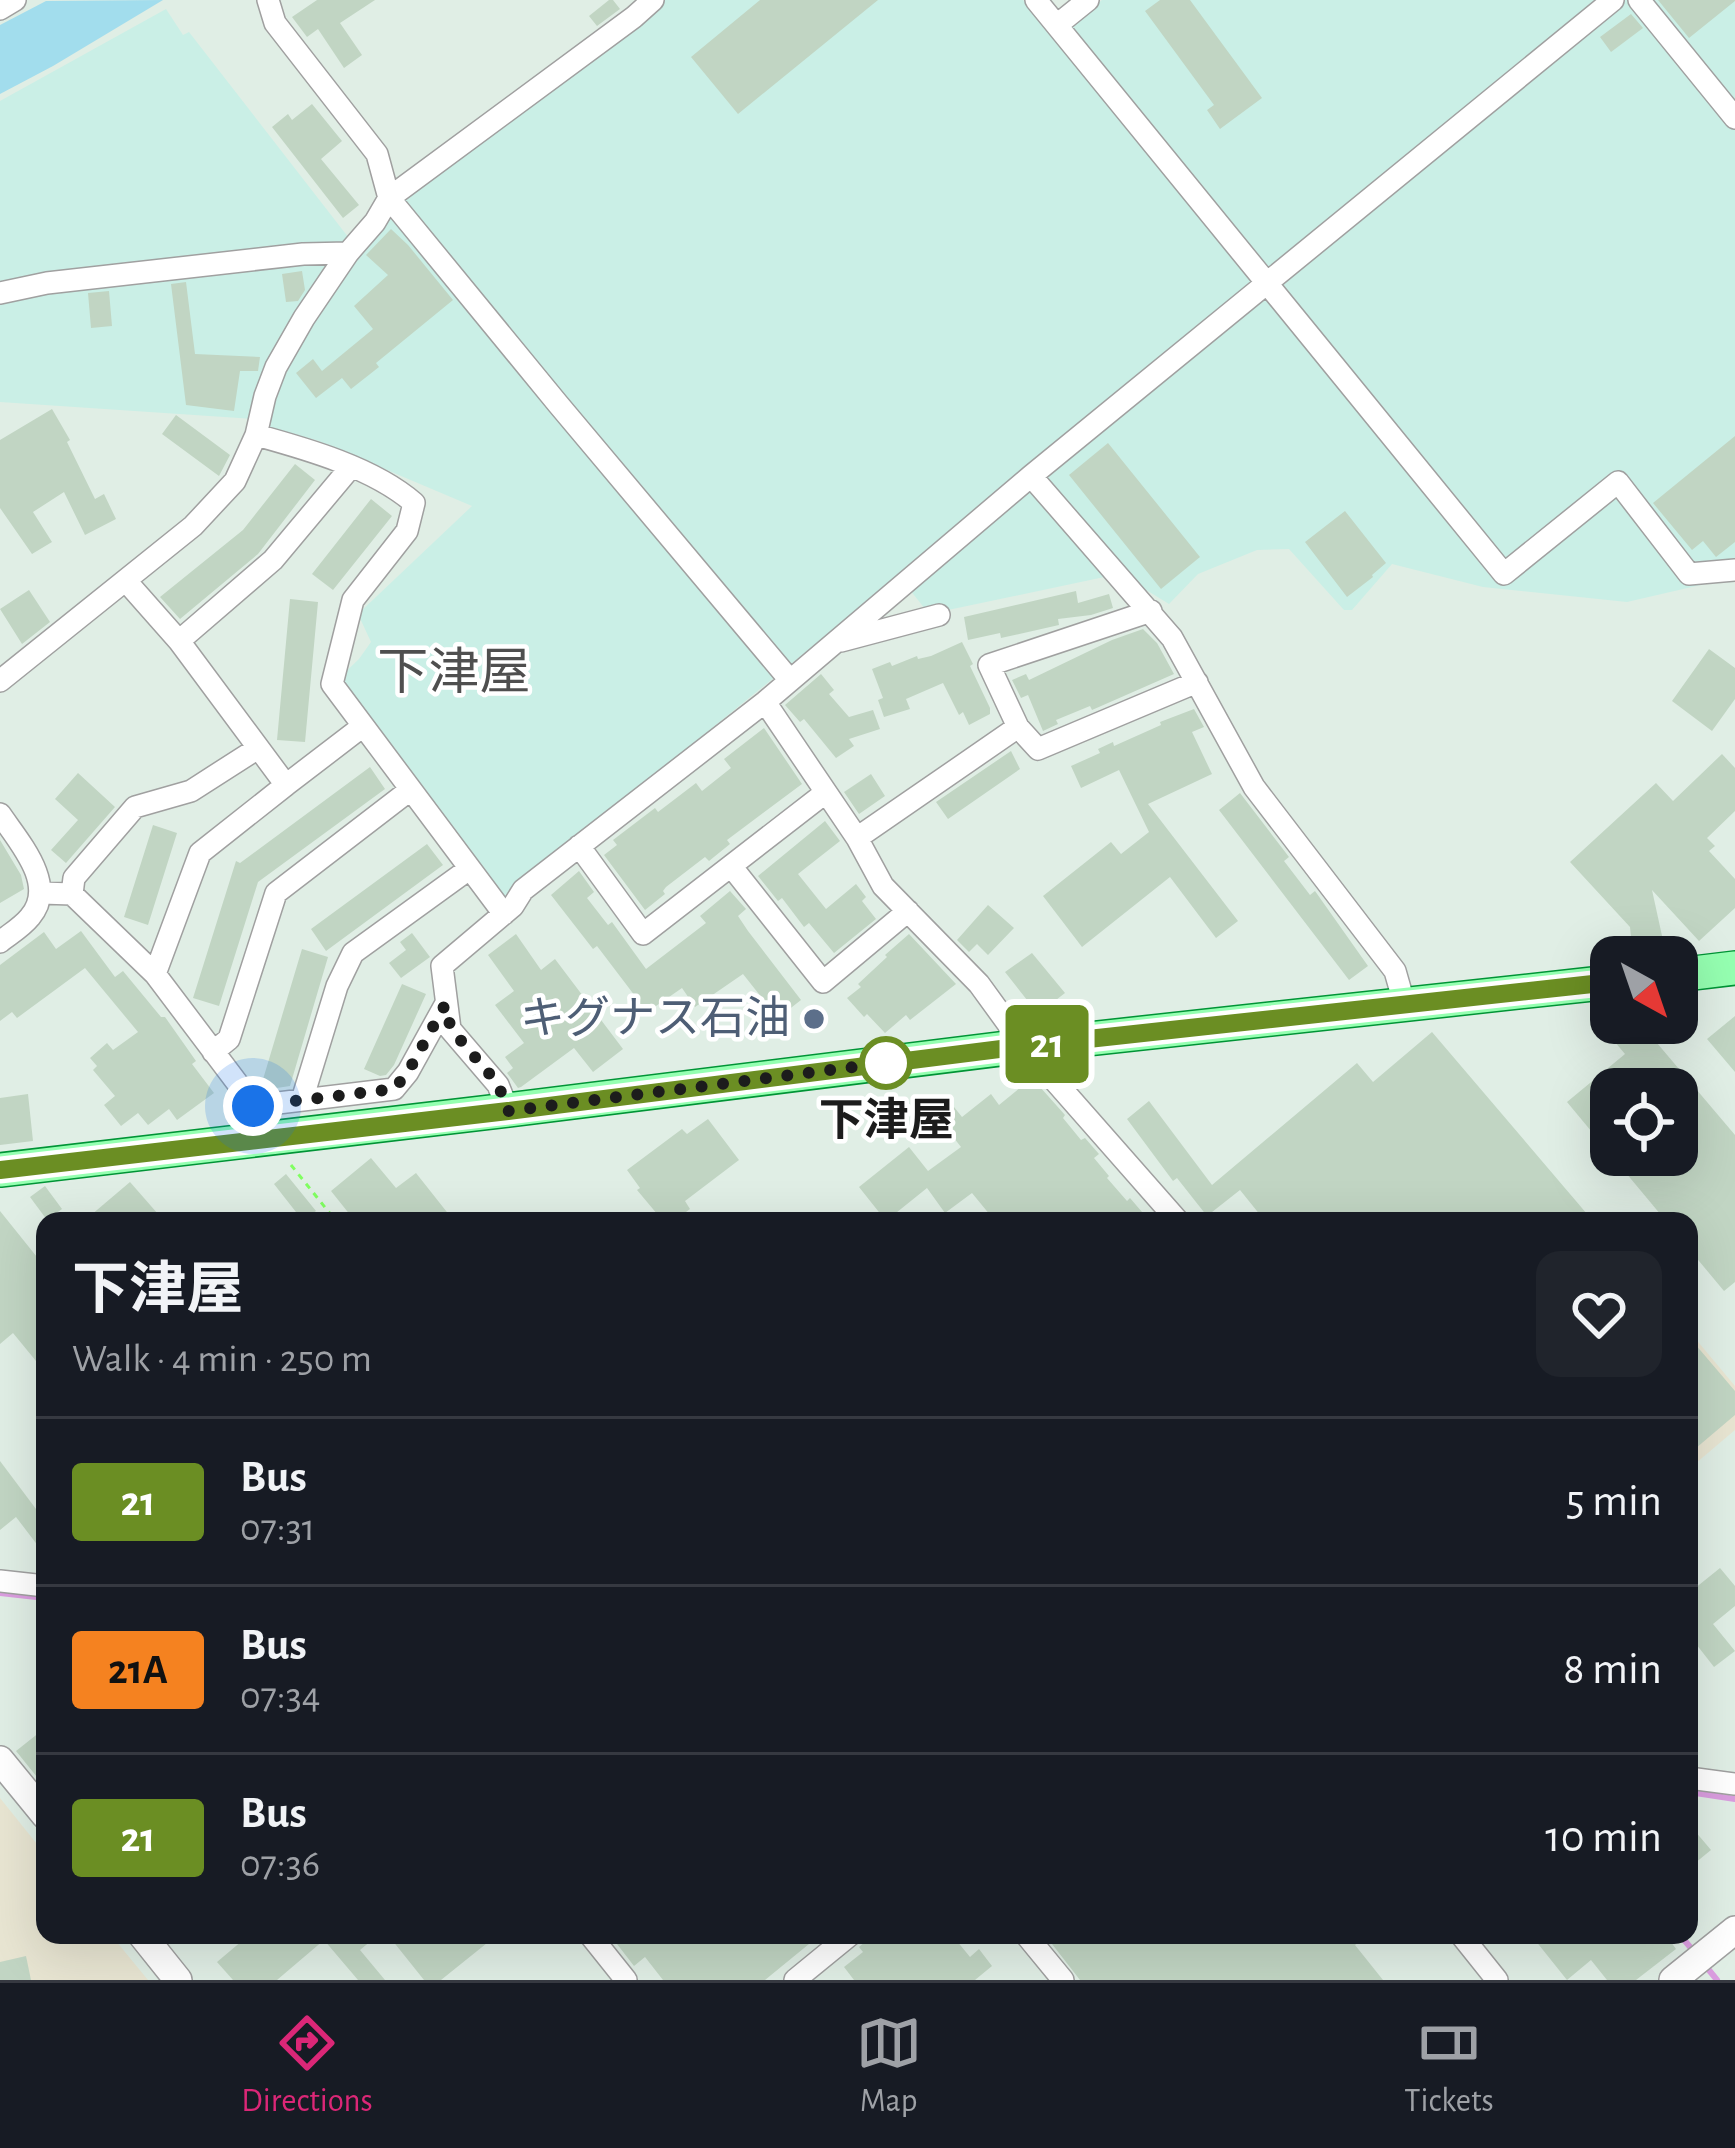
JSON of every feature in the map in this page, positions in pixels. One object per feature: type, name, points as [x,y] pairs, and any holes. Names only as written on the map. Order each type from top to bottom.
[{"type":"main road","points":[[1698,972],[1735,968]]},
{"type":"main road","points":[[0,1169],[1024,1046],[1590,984]]},
{"type":"street","points":[[0,9],[15,0]]},
{"type":"street","points":[[268,0],[275,23],[377,154],[389,198],[789,679]]},
{"type":"street","points":[[0,681],[193,526],[235,481],[256,435],[276,367],[304,318],[389,198],[653,0]]},
{"type":"street","points":[[1036,0],[1504,574],[1618,482],[1689,574],[1735,570]]},
{"type":"street","points":[[1057,25],[1088,0]]},
{"type":"street","points":[[508,1111],[498,1084],[451,1029],[442,966],[513,906],[523,890],[765,702],[1031,476],[1613,0]]},
{"type":"street","points":[[1639,0],[1735,118]]},
{"type":"street","points":[[0,293],[303,254],[348,253]]},
{"type":"street","points":[[256,435],[310,450],[398,489],[414,503],[407,531],[352,600],[332,684],[504,914]]},
{"type":"street","points":[[179,641],[273,560],[350,468]]},
{"type":"street","points":[[1031,476],[1172,638],[1254,787],[1395,971],[1405,1006]]},
{"type":"street","points":[[126,581],[179,641],[286,785]]},
{"type":"street","points":[[1151,611],[989,664],[1018,727],[1038,749],[1197,682]]},
{"type":"street","points":[[834,643],[939,615]]},
{"type":"street","points":[[765,702],[884,886],[979,984],[1024,1046],[1170,1212]]},
{"type":"street","points":[[154,974],[200,853],[363,726]]},
{"type":"street","points":[[857,838],[1018,727]]},
{"type":"street","points":[[72,894],[74,878],[135,807],[191,791],[258,748]]},
{"type":"street","points":[[213,1052],[229,1040],[276,893],[410,790]]},
{"type":"street","points":[[579,845],[643,934],[825,794]]},
{"type":"street","points":[[0,814],[38,874],[42,893],[32,916],[0,942]]},
{"type":"street","points":[[731,866],[823,982],[908,911]]},
{"type":"street","points":[[302,1100],[337,986],[353,953],[469,869]]},
{"type":"street","points":[[42,893],[72,894],[154,974],[278,1137]]},
{"type":"street","points":[[253,1106],[394,1089],[445,1005]]},
{"type":"street","points":[[0,1581],[36,1585]]},
{"type":"street","points":[[0,1760],[36,1804]]},
{"type":"street","points":[[1698,1779],[1735,1784]]},
{"type":"street","points":[[1673,1980],[1735,1930]]},
{"type":"street","points":[[149,1944],[178,1980]]},
{"type":"street","points":[[597,1944],[626,1980]]},
{"type":"street","points":[[795,1980],[839,1944]]},
{"type":"street","points":[[1033,1944],[1063,1980]]},
{"type":"street","points":[[1468,1944],[1497,1980]]},
{"type":"path","points":[[278,1137],[284,1155],[329,1212]]},
{"type":"shaded area","points":[[163,0],[0,94],[0,25],[46,1]]},
{"type":"shaded area","points":[[641,0],[1023,0],[1055,37],[1102,0],[1735,0],[1735,577],[1627,602],[1483,587],[1392,564],[1352,610],[1344,610],[1289,549],[1257,550],[1198,574],[1169,604],[1138,585],[1109,576],[929,614],[899,576],[503,898],[336,681],[371,642],[358,614],[472,506],[316,440],[265,428],[287,358],[343,274],[403,198]]},
{"type":"shaded area","points":[[166,9],[183,35],[189,32],[352,242],[0,283],[0,101]]},
{"type":"shaded area","points":[[344,260],[254,419],[0,402],[0,297]]},
{"type":"shaded area","points":[[1698,1342],[1735,1386],[1735,1430],[1698,1461]]},
{"type":"shaded area","points":[[0,1798],[36,1843],[36,1944],[118,1944],[148,1980],[0,1980]]},
{"type":"building","points":[[317,0],[375,0],[340,23],[362,55],[344,68],[318,29],[307,37],[292,17]]},
{"type":"building","points":[[609,0],[620,9],[597,26],[589,16]]},
{"type":"building","points":[[760,0],[878,0],[738,114],[691,57]]},
{"type":"building","points":[[1160,0],[1190,0],[1262,98],[1220,129],[1207,110],[1214,105],[1145,11]]},
{"type":"building","points":[[1658,0],[1735,0],[1735,1],[1689,38]]},
{"type":"building","points":[[1631,14],[1643,28],[1611,52],[1600,37]]},
{"type":"building","points":[[312,104],[342,141],[321,159],[359,205],[343,218],[272,127],[288,114],[292,120]]},
{"type":"building","points":[[391,229],[453,300],[351,389],[342,378],[316,398],[296,373],[313,359],[322,371],[373,329],[354,306],[388,275],[366,255]]},
{"type":"building","points":[[302,271],[305,290],[298,301],[286,302],[282,274]]},
{"type":"building","points":[[186,282],[195,354],[260,357],[258,371],[240,371],[234,411],[186,405],[171,284]]},
{"type":"building","points":[[109,291],[112,326],[91,328],[88,293]]},
{"type":"building","points":[[52,409],[95,499],[104,494],[116,519],[85,535],[64,492],[33,512],[52,542],[32,554],[0,508],[0,440]]},
{"type":"building","points":[[176,415],[230,455],[219,476],[162,434]]},
{"type":"building","points":[[1735,436],[1735,542],[1716,557],[1703,541],[1692,550],[1653,503]]},
{"type":"building","points":[[1108,443],[1200,557],[1161,589],[1069,475]]},
{"type":"building","points":[[295,464],[315,480],[258,554],[180,619],[160,597],[243,530]]},
{"type":"building","points":[[371,499],[392,516],[333,590],[312,574]]},
{"type":"building","points":[[1345,511],[1386,563],[1347,597],[1305,542]]},
{"type":"building","points":[[29,590],[50,622],[22,644],[0,609]]},
{"type":"building","points":[[1076,591],[1078,603],[1109,594],[1113,608],[1058,619],[1059,625],[1001,638],[1000,633],[968,640],[964,617]]},
{"type":"building","points":[[290,599],[318,602],[305,742],[277,740]]},
{"type":"building","points":[[1143,629],[1174,674],[1092,710],[1090,706],[1056,720],[1058,724],[1043,731],[1028,695],[1021,698],[1012,680],[1026,674],[1029,680]]},
{"type":"building","points":[[962,642],[990,714],[969,725],[943,683],[906,699],[910,709],[884,717],[878,700],[883,698],[872,669],[931,656]]},
{"type":"building","points":[[1709,649],[1735,668],[1735,699],[1712,731],[1672,701]]},
{"type":"building","points":[[821,674],[834,690],[829,694],[849,717],[873,710],[880,729],[849,739],[854,746],[836,758],[804,719],[800,722],[785,705]]},
{"type":"building","points":[[1194,709],[1204,727],[1192,732],[1212,774],[1148,804],[1238,921],[1216,938],[1170,877],[1082,947],[1043,896],[1111,842],[1121,854],[1149,832],[1119,770],[1081,788],[1071,766],[1113,742],[1114,746]]},
{"type":"building","points":[[764,728],[802,784],[727,840],[730,844],[709,861],[705,857],[666,887],[665,894],[645,910],[604,855],[617,845],[613,840],[696,783],[702,791],[731,768],[724,759]]},
{"type":"building","points":[[1011,751],[1020,769],[948,819],[936,802]]},
{"type":"building","points":[[1722,754],[1735,768],[1735,811],[1707,838],[1715,846],[1709,851],[1735,879],[1735,908],[1699,941],[1652,890],[1662,936],[1631,936],[1630,927],[1570,862],[1656,783],[1673,801]]},
{"type":"building","points":[[370,767],[385,789],[258,882],[219,1006],[193,998],[236,861],[240,863]]},
{"type":"building","points":[[78,773],[115,807],[66,863],[51,850],[78,820],[55,799]]},
{"type":"building","points":[[871,774],[885,796],[859,814],[844,792]]},
{"type":"building","points":[[1240,793],[1289,857],[1284,861],[1310,895],[1315,891],[1368,966],[1349,980],[1219,810]]},
{"type":"building","points":[[825,821],[840,841],[798,874],[826,909],[856,884],[876,919],[834,953],[758,876]]},
{"type":"building","points":[[153,825],[177,833],[148,925],[124,917]]},
{"type":"building","points":[[0,840],[24,889],[0,903]]},
{"type":"building","points":[[427,844],[443,865],[326,951],[311,929]]},
{"type":"building","points":[[579,871],[594,892],[587,898],[608,925],[612,922],[646,969],[706,923],[700,916],[730,891],[746,909],[738,916],[801,1000],[778,1018],[743,974],[695,1007],[682,988],[643,1015],[635,996],[597,946],[593,949],[551,895]]},
{"type":"building","points":[[988,905],[1014,928],[988,955],[977,944],[969,952],[957,940]]},
{"type":"building","points":[[81,931],[115,977],[123,971],[165,1017],[214,1093],[177,1120],[169,1109],[148,1125],[138,1113],[121,1126],[104,1105],[115,1096],[93,1070],[97,1066],[90,1058],[107,1043],[113,1050],[138,1032],[85,968],[17,1018],[12,1012],[0,1021],[0,965],[44,932],[56,949]]},
{"type":"building","points":[[412,933],[430,957],[401,978],[389,963],[406,950],[400,942]]},
{"type":"building","points":[[516,934],[541,970],[555,959],[623,1049],[593,1072],[574,1048],[521,1087],[507,1073],[513,1068],[505,1057],[524,1043],[495,1005],[514,991],[488,955]]},
{"type":"building","points":[[909,934],[956,984],[885,1033],[847,998]]},
{"type":"building","points":[[302,949],[328,957],[290,1086],[270,1089],[261,1086]]},
{"type":"building","points":[[1032,953],[1065,993],[1038,1014],[1005,972]]},
{"type":"building","points":[[402,984],[426,994],[394,1065],[380,1076],[364,1069]]},
{"type":"building","points":[[1735,1016],[1735,1072],[1707,1039]]},
{"type":"building","points":[[1432,1032],[1585,1212],[1258,1212],[1240,1190],[1212,1212],[1204,1212],[1177,1178],[1173,1181],[1127,1119],[1149,1101],[1212,1185],[1357,1063],[1373,1082]]},
{"type":"building","points":[[1617,1044],[1658,1044],[1678,1068],[1608,1068],[1625,1054]]},
{"type":"building","points":[[1032,1078],[1081,1140],[1085,1138],[1099,1154],[1094,1158],[1107,1178],[1142,1212],[988,1212],[972,1193],[944,1212],[927,1188],[897,1212],[879,1212],[859,1187],[909,1147],[928,1171],[961,1147],[939,1119],[954,1107],[962,1117],[991,1094],[999,1105]]},
{"type":"building","points":[[1590,1083],[1590,1130],[1567,1102]]},
{"type":"building","points":[[1698,1091],[1735,1135],[1735,1282],[1724,1291],[1698,1260],[1698,1212],[1658,1212],[1628,1176],[1698,1176]]},
{"type":"building","points":[[28,1094],[33,1141],[0,1145],[0,1098]]},
{"type":"building","points":[[708,1119],[739,1160],[685,1201],[690,1209],[686,1212],[655,1212],[627,1170],[682,1129],[687,1134]]},
{"type":"building","points":[[371,1158],[396,1188],[416,1173],[447,1212],[348,1212],[331,1191]]},
{"type":"building","points":[[286,1174],[316,1211],[296,1212],[274,1184]]},
{"type":"building","points":[[130,1182],[156,1212],[95,1212]]},
{"type":"building","points":[[45,1186],[62,1209],[41,1212],[30,1197]]},
{"type":"building","points":[[0,1211],[36,1256],[36,1361],[13,1333],[0,1344]]},
{"type":"building","points":[[1698,1348],[1735,1391],[1735,1415],[1698,1446]]},
{"type":"building","points":[[0,1461],[36,1509],[36,1543],[16,1517],[0,1530]]},
{"type":"building","points":[[1720,1568],[1735,1586],[1735,1606],[1713,1624],[1735,1651],[1714,1667],[1698,1647],[1698,1586]]},
{"type":"building","points":[[36,1735],[36,1776],[16,1751]]},
{"type":"building","points":[[1698,1835],[1711,1850],[1698,1861]]},
{"type":"building","points":[[238,1944],[319,1944],[277,1980],[233,1980],[217,1962]]},
{"type":"building","points":[[327,1944],[367,1944],[360,1950],[385,1980],[358,1980]]},
{"type":"building","points":[[395,1944],[486,1944],[441,1980],[424,1980]]},
{"type":"building","points":[[617,1944],[809,1944],[765,1980],[663,1980],[645,1957],[634,1966]]},
{"type":"building","points":[[959,1944],[970,1957],[979,1949],[992,1966],[975,1980],[854,1980],[844,1967],[863,1952],[859,1947]]},
{"type":"building","points":[[1052,1944],[1356,1944],[1383,1980],[1080,1980]]},
{"type":"building","points":[[1538,1944],[1672,1944],[1676,1949],[1636,1980],[1607,1980],[1591,1960],[1567,1980]]},
{"type":"building","points":[[26,1956],[31,1980],[0,1980],[0,1962]]},
{"type":"waterway","points":[[0,1593],[36,1597]]},
{"type":"waterway","points":[[1698,1793],[1735,1799]]},
{"type":"waterway","points":[[1688,1944],[1696,1954]]},
{"type":"waterway","points":[[1704,1964],[1717,1980]]},
{"type":"bus line","name":"21","points":[[0,1170],[1024,1046],[1590,984]]},
{"type":"place","name":"キグナス石油","points":[[814,1019]]},
{"type":"place","name":"下津屋","points":[[886,1063]]},
{"type":"district","name":"下津屋","points":[[454,673]]},
{"type":"route","points":[[253,1106],[394,1089],[445,1005],[451,1029],[498,1084],[508,1111],[886,1063]]}]
